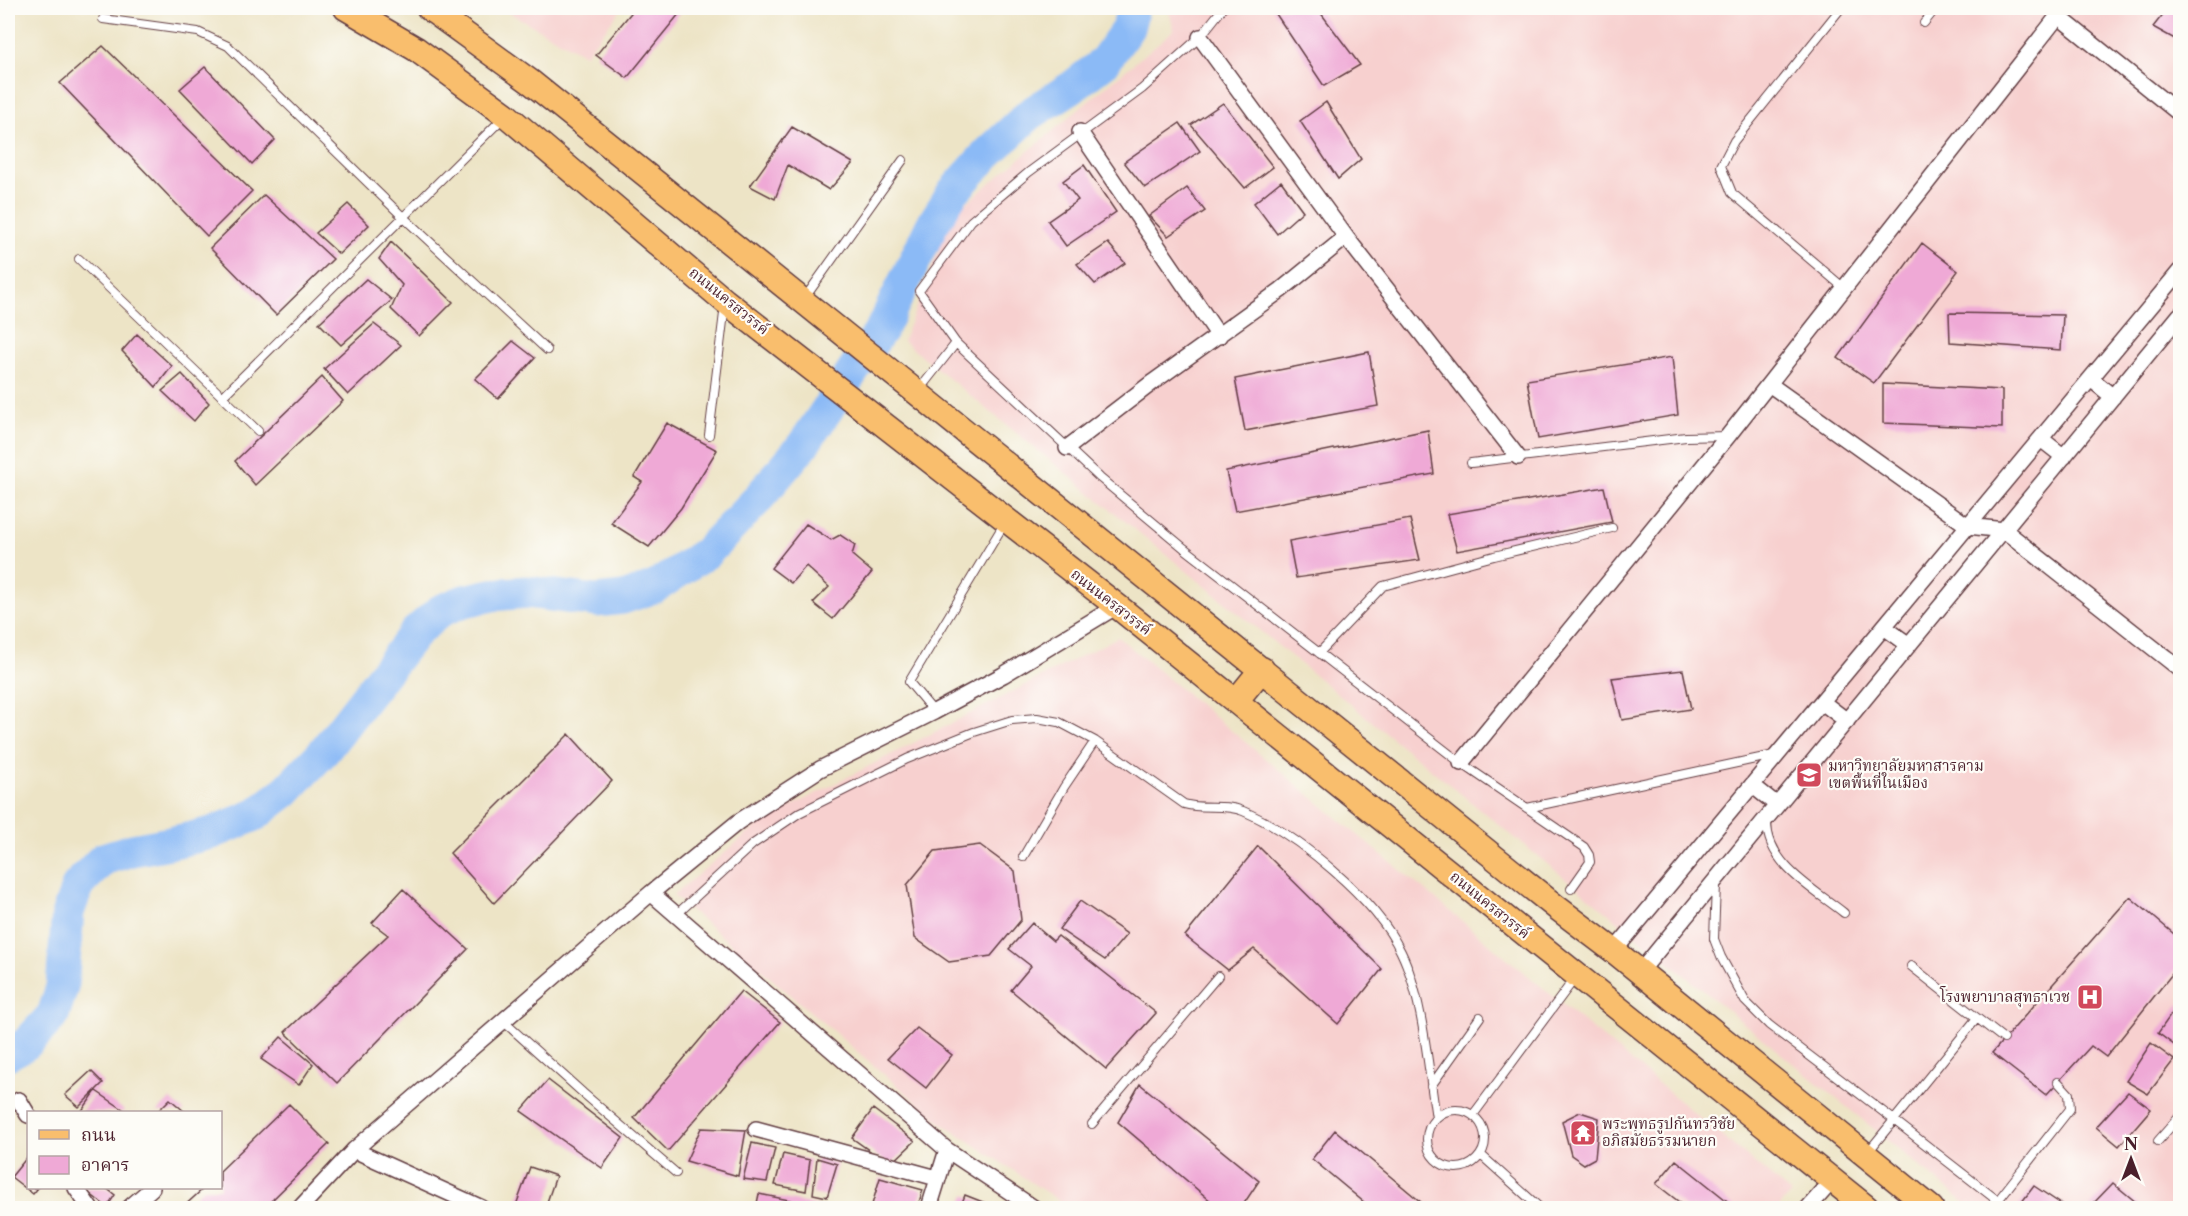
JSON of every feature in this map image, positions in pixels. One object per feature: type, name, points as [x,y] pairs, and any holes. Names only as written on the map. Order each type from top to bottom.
[{"type":"main road","name":"ถนนนครสวรรค์","points":[[346,8],[416,49],[506,115],[725,301],[1117,606],[1867,1209]]},
{"type":"main road","points":[[429,8],[523,76],[1556,907],[1614,951],[1931,1209]]},
{"type":"main road","points":[[1236,701],[1262,669]]},
{"type":"street","points":[[1461,763],[1769,384],[2053,12],[2181,114]]},
{"type":"street","points":[[1200,37],[1346,237],[1518,457]]},
{"type":"street","points":[[1080,132],[1219,336]]},
{"type":"street","points":[[1067,448],[1153,382],[1281,290],[1346,237]]},
{"type":"street","points":[[1614,951],[2181,271]]},
{"type":"street","points":[[1640,972],[2180,316],[2158,298]]},
{"type":"street","points":[[2091,379],[2113,398]]},
{"type":"street","points":[[1769,384],[1968,526],[2004,530],[2181,669]]},
{"type":"street","points":[[2041,439],[2064,456]]},
{"type":"street","points":[[300,1209],[354,1150],[651,893],[738,822],[820,769],[1003,675],[1117,606]]},
{"type":"street","points":[[1884,627],[1909,645]]},
{"type":"street","points":[[1822,702],[1847,721]]},
{"type":"street","points":[[1752,785],[1773,811]]},
{"type":"street","points":[[651,893],[947,1150],[1034,1209]]},
{"type":"street","points":[[19,1100],[27,1113]]},
{"type":"street","points":[[756,1129],[937,1178]]},
{"type":"street","points":[[354,1150],[482,1209]]},
{"type":"street","points":[[930,1209],[937,1178],[947,1150]]},
{"type":"street","points":[[1808,1209],[1833,1180]]},
{"type":"street","points":[[77,1189],[90,1209]]},
{"type":"street","points":[[129,1209],[151,1189]]},
{"type":"lane","points":[[1223,8],[1200,37],[1142,89],[1080,132],[970,221],[920,291],[956,343],[1100,478],[1184,548],[1461,763],[1584,847],[1590,862],[1571,889]]},
{"type":"lane","points":[[1841,8],[1734,141],[1721,166],[1732,193],[1844,288]]},
{"type":"lane","points":[[1924,23],[1936,8]]},
{"type":"lane","points":[[103,19],[198,32],[228,46],[403,217],[548,350]]},
{"type":"lane","points":[[222,398],[506,115]]},
{"type":"lane","points":[[804,301],[903,160]]},
{"type":"lane","points":[[79,259],[258,431]]},
{"type":"lane","points":[[709,435],[725,301]]},
{"type":"lane","points":[[911,387],[956,343]]},
{"type":"lane","points":[[1471,463],[1686,437],[1728,436]]},
{"type":"lane","points":[[933,712],[909,682],[1006,521]]},
{"type":"lane","points":[[1319,652],[1383,586],[1494,556],[1612,528]]},
{"type":"lane","points":[[676,914],[753,844],[799,813],[907,759],[974,732],[1012,720],[1037,718],[1059,722],[1095,741],[1184,804],[1195,807],[1228,807],[1242,811],[1291,838],[1342,878],[1376,914],[1401,952],[1416,994],[1436,1118]]},
{"type":"lane","points":[[1023,857],[1064,787],[1095,741]]},
{"type":"lane","points":[[1527,808],[1778,754]]},
{"type":"lane","points":[[1773,811],[1769,841],[1779,860],[1844,913]]},
{"type":"lane","points":[[1716,880],[1714,939],[1745,1001],[1769,1025],[2007,1209]]},
{"type":"lane","points":[[1911,966],[2004,1039]]},
{"type":"lane","points":[[1473,1115],[1578,975]]},
{"type":"lane","points":[[1092,1124],[1218,976]]},
{"type":"lane","points":[[1431,1086],[1480,1017]]},
{"type":"lane","points":[[1865,1155],[1977,1018]]},
{"type":"lane","points":[[503,1021],[676,1173]]},
{"type":"lane","points":[[1992,1209],[2070,1109],[2069,1094],[2058,1082]]},
{"type":"lane","points":[[1454,1110],[1473,1115],[1484,1130],[1485,1147],[1481,1155],[1465,1167],[1455,1168],[1437,1161],[1431,1154],[1427,1135],[1430,1125],[1436,1118],[1445,1112],[1454,1110]]},
{"type":"lane","points":[[2158,1141],[2181,1116]]},
{"type":"lane","points":[[1481,1155],[1540,1209]]},
{"type":"shaded area","points":[[501,8],[622,8],[585,55]]},
{"type":"shaded area","name":"มหาวิทยาลัยมหาสารคาม เขตพื้นที่ในเมือง","points":[[1168,8],[2180,8],[2180,1208],[1971,1208],[903,341],[953,214],[1174,30]]},
{"type":"shaded area","points":[[1118,637],[1791,1193],[1778,1208],[1070,1208],[940,1122],[673,895],[763,821]]},
{"type":"building","points":[[635,8],[684,8],[627,78],[596,55]]},
{"type":"building","points":[[1272,8],[1317,8],[1360,65],[1324,86]]},
{"type":"building","points":[[2168,8],[2180,8],[2180,42],[2153,27]]},
{"type":"building","points":[[103,46],[252,191],[207,236],[60,83]]},
{"type":"building","points":[[205,67],[275,140],[252,164],[180,89]]},
{"type":"building","points":[[1326,102],[1361,159],[1338,179],[1300,121]]},
{"type":"building","points":[[1223,103],[1273,167],[1245,188],[1191,125]]},
{"type":"building","points":[[1180,123],[1200,151],[1145,188],[1124,162]]},
{"type":"building","points":[[792,127],[853,163],[829,190],[788,165],[775,199],[750,186]]},
{"type":"building","points":[[1084,165],[1116,212],[1066,246],[1048,221],[1078,200],[1063,181]]},
{"type":"building","points":[[1281,181],[1303,211],[1277,234],[1254,203]]},
{"type":"building","points":[[1187,188],[1205,211],[1168,236],[1149,216]]},
{"type":"building","points":[[264,195],[333,259],[276,315],[210,248]]},
{"type":"building","points":[[348,204],[369,225],[339,254],[316,233]]},
{"type":"building","points":[[391,242],[453,302],[419,336],[391,309],[402,285],[379,259]]},
{"type":"building","points":[[1108,243],[1125,263],[1095,284],[1077,264]]},
{"type":"building","points":[[1922,243],[1958,271],[1874,383],[1838,358]]},
{"type":"building","points":[[366,279],[392,300],[341,345],[319,323]]},
{"type":"building","points":[[1949,313],[2063,315],[2061,350],[1950,342]]},
{"type":"building","points":[[374,324],[401,345],[348,395],[324,369]]},
{"type":"building","points":[[137,334],[172,366],[156,387],[122,351]]},
{"type":"building","points":[[513,341],[535,358],[498,399],[475,379]]},
{"type":"building","points":[[1369,352],[1378,406],[1245,431],[1235,379]]},
{"type":"building","points":[[1672,357],[1678,415],[1538,439],[1527,380]]},
{"type":"building","points":[[182,374],[209,403],[194,421],[162,391]]},
{"type":"building","points":[[322,377],[343,401],[255,485],[235,461]]},
{"type":"building","points":[[1883,384],[2002,390],[2002,428],[1883,423]]},
{"type":"building","points":[[667,423],[717,450],[681,508],[649,547],[611,523],[642,482],[634,477]]},
{"type":"building","points":[[1428,430],[1434,474],[1235,511],[1226,471]]},
{"type":"building","points":[[1604,487],[1612,522],[1457,551],[1447,514]]},
{"type":"building","points":[[1410,519],[1420,560],[1296,578],[1289,541]]},
{"type":"building","points":[[806,524],[831,540],[840,535],[855,545],[852,555],[872,572],[833,619],[813,603],[829,587],[806,566],[791,583],[771,568]]},
{"type":"building","points":[[1683,670],[1691,709],[1622,720],[1612,678]]},
{"type":"building","points":[[569,734],[612,781],[494,903],[450,853]]},
{"type":"building","points":[[980,845],[1015,871],[1021,920],[991,956],[949,962],[915,938],[907,885],[935,851]]},
{"type":"building","points":[[1258,846],[1382,969],[1338,1024],[1254,949],[1228,970],[1185,936]]},
{"type":"building","points":[[403,889],[468,949],[337,1083],[285,1032],[388,935],[372,923]]},
{"type":"building","points":[[2130,897],[2180,939],[2180,964],[2106,1057],[2091,1046],[2046,1095],[1992,1053]]},
{"type":"building","points":[[1080,901],[1127,934],[1105,960],[1059,929]]},
{"type":"building","points":[[1032,923],[1053,941],[1058,936],[1156,1013],[1106,1069],[1011,990],[1031,966],[1009,949]]},
{"type":"building","points":[[741,991],[780,1022],[668,1151],[634,1118]]},
{"type":"building","points":[[2180,1002],[2180,1045],[2178,1048],[2158,1033]]},
{"type":"building","points":[[917,1028],[952,1055],[926,1088],[888,1058]]},
{"type":"building","points":[[281,1037],[313,1064],[299,1085],[261,1059]]},
{"type":"building","points":[[2151,1043],[2174,1060],[2148,1094],[2126,1081]]},
{"type":"building","points":[[91,1071],[103,1083],[79,1107],[65,1095]]},
{"type":"building","points":[[548,1080],[623,1138],[602,1168],[521,1111]]},
{"type":"building","points":[[1140,1084],[1259,1181],[1241,1208],[1219,1208],[1118,1122]]},
{"type":"building","points":[[96,1091],[124,1110],[124,1111],[82,1111]]},
{"type":"building","points":[[2128,1092],[2151,1109],[2119,1146],[2096,1127]]},
{"type":"building","points":[[170,1099],[184,1111],[158,1111]]},
{"type":"building","points":[[289,1104],[329,1144],[264,1208],[182,1208],[203,1189],[222,1189],[222,1169]]},
{"type":"building","points":[[873,1109],[915,1141],[890,1165],[852,1138]]},
{"type":"building","points":[[1580,1112],[1599,1118],[1595,1158],[1584,1164],[1571,1155],[1562,1121]]},
{"type":"building","points":[[701,1128],[746,1130],[738,1176],[686,1161]]},
{"type":"building","points":[[1335,1130],[1428,1208],[1371,1208],[1312,1159]]},
{"type":"building","points":[[752,1143],[775,1148],[767,1182],[743,1179]]},
{"type":"building","points":[[783,1154],[810,1160],[806,1191],[775,1185]]},
{"type":"building","points":[[27,1157],[27,1189],[37,1189],[33,1194],[11,1177]]},
{"type":"building","points":[[817,1158],[837,1164],[827,1197],[813,1194]]},
{"type":"building","points":[[1676,1160],[1736,1208],[1687,1208],[1656,1184]]},
{"type":"building","points":[[530,1167],[556,1176],[545,1208],[515,1208]]},
{"type":"building","points":[[880,1178],[923,1190],[917,1208],[871,1208]]},
{"type":"building","points":[[2113,1183],[2143,1208],[2089,1208]]},
{"type":"building","points":[[2034,1186],[2067,1208],[2018,1207]]},
{"type":"building","points":[[107,1189],[115,1195],[107,1207],[85,1190]]},
{"type":"building","points":[[759,1194],[819,1206],[818,1208],[756,1208]]},
{"type":"building","points":[[965,1195],[998,1208],[960,1208]]},
{"type":"waterway","points":[[8,1054],[26,1044],[53,1015],[62,987],[68,912],[78,885],[103,859],[132,850],[212,833],[255,815],[285,792],[324,751],[415,633],[440,611],[464,601],[492,595],[527,592],[596,601],[623,598],[655,587],[706,553],[755,502],[803,445],[881,330],[932,225],[953,192],[986,155],[1030,114],[1072,87],[1104,62],[1128,28],[1133,8]]},
{"type":"place","name":"มหาวิทยาลัยมหาสารคาม เขตพื้นที่ในเมือง","points":[[1809,775]]},
{"type":"place","name":"โรงพยาบาลสุทธาเวช","points":[[2090,997]]},
{"type":"place","name":"พระพุทธรูปกันทรวิชัย อภิสมัยธรรมนายก","points":[[1583,1133]]}]
